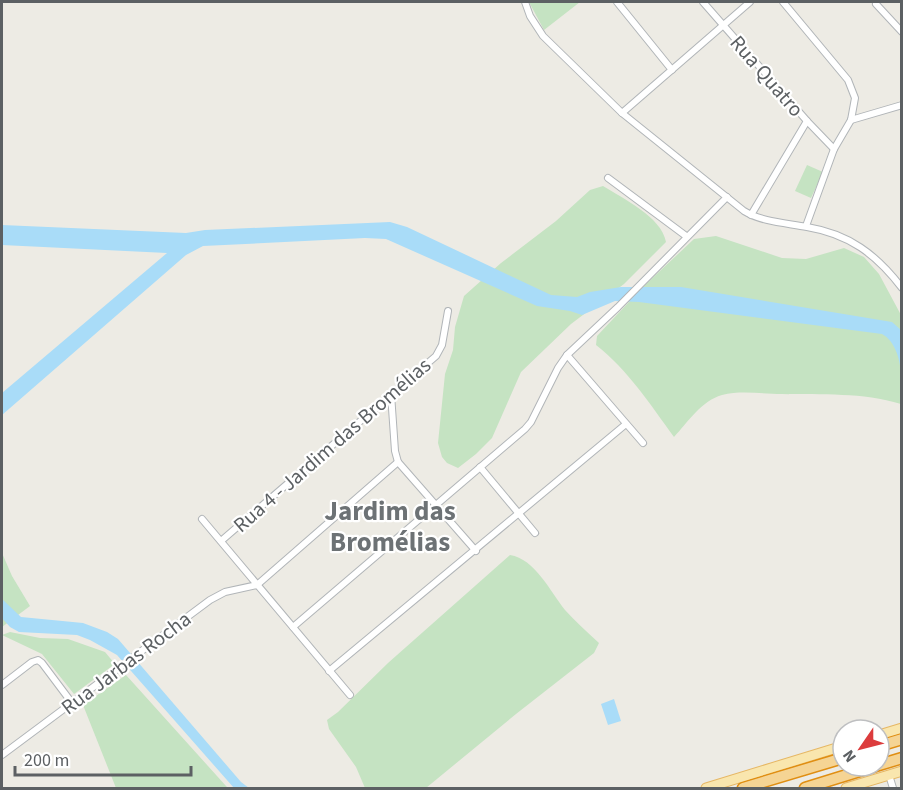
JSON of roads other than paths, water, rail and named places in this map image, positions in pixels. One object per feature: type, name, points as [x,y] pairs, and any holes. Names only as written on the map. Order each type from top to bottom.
[{"type":"highway","points":[[743,789],[831,762]]},
{"type":"highway","points":[[804,789],[839,778]]},
{"type":"main road","points":[[706,789],[831,751]]},
{"type":"main road","points":[[846,789],[880,778]]},
{"type":"street","points":[[525,2],[530,16],[543,36],[621,113],[727,197],[751,215],[806,226],[860,246],[884,267],[902,288]]},
{"type":"street","points":[[617,2],[672,70]]},
{"type":"street","name":"Rua Quatro","points":[[703,2],[834,149]]},
{"type":"street","points":[[621,113],[750,2]]},
{"type":"street","points":[[783,2],[848,80],[854,92],[851,120],[834,149],[806,226]]},
{"type":"street","points":[[876,4],[902,32]]},
{"type":"street","points":[[851,120],[902,105]]},
{"type":"street","points":[[751,215],[807,121]]},
{"type":"street","points":[[608,178],[686,236]]},
{"type":"street","points":[[293,627],[531,422],[567,355],[727,197]]},
{"type":"street","name":"Rua 4 - Jardim das Bromélias","points":[[221,541],[439,352],[448,312]]},
{"type":"street","points":[[567,355],[643,443]]},
{"type":"street","points":[[391,394],[395,451],[398,462],[476,551]]},
{"type":"street","points":[[329,671],[626,424]]},
{"type":"street","points":[[257,585],[398,462]]},
{"type":"street","points":[[480,467],[534,533]]},
{"type":"street","points":[[202,519],[350,695]]},
{"type":"street","name":"Rua Jarbas Rocha","points":[[2,755],[215,597],[229,591],[257,585]]},
{"type":"street","points":[[2,685],[38,660],[72,703]]},
{"type":"water","points":[[390,222],[407,227],[551,295],[577,297],[590,292],[621,287],[681,287],[892,322],[901,330],[901,373],[896,351],[887,337],[882,334],[639,302],[615,301],[582,315],[537,306],[386,239],[365,238],[203,246],[186,255],[2,415],[2,393],[167,253],[2,245],[2,225],[186,233],[205,230]]},
{"type":"water","points":[[2,599],[21,617],[83,623],[118,639],[241,782],[249,788],[234,788],[117,655],[77,635],[19,632],[10,627],[2,618]]},
{"type":"water","points":[[614,699],[621,721],[608,725],[601,704]]},
{"type":"district","name":"Jardim das Bromélias","points":[[390,526]]}]
